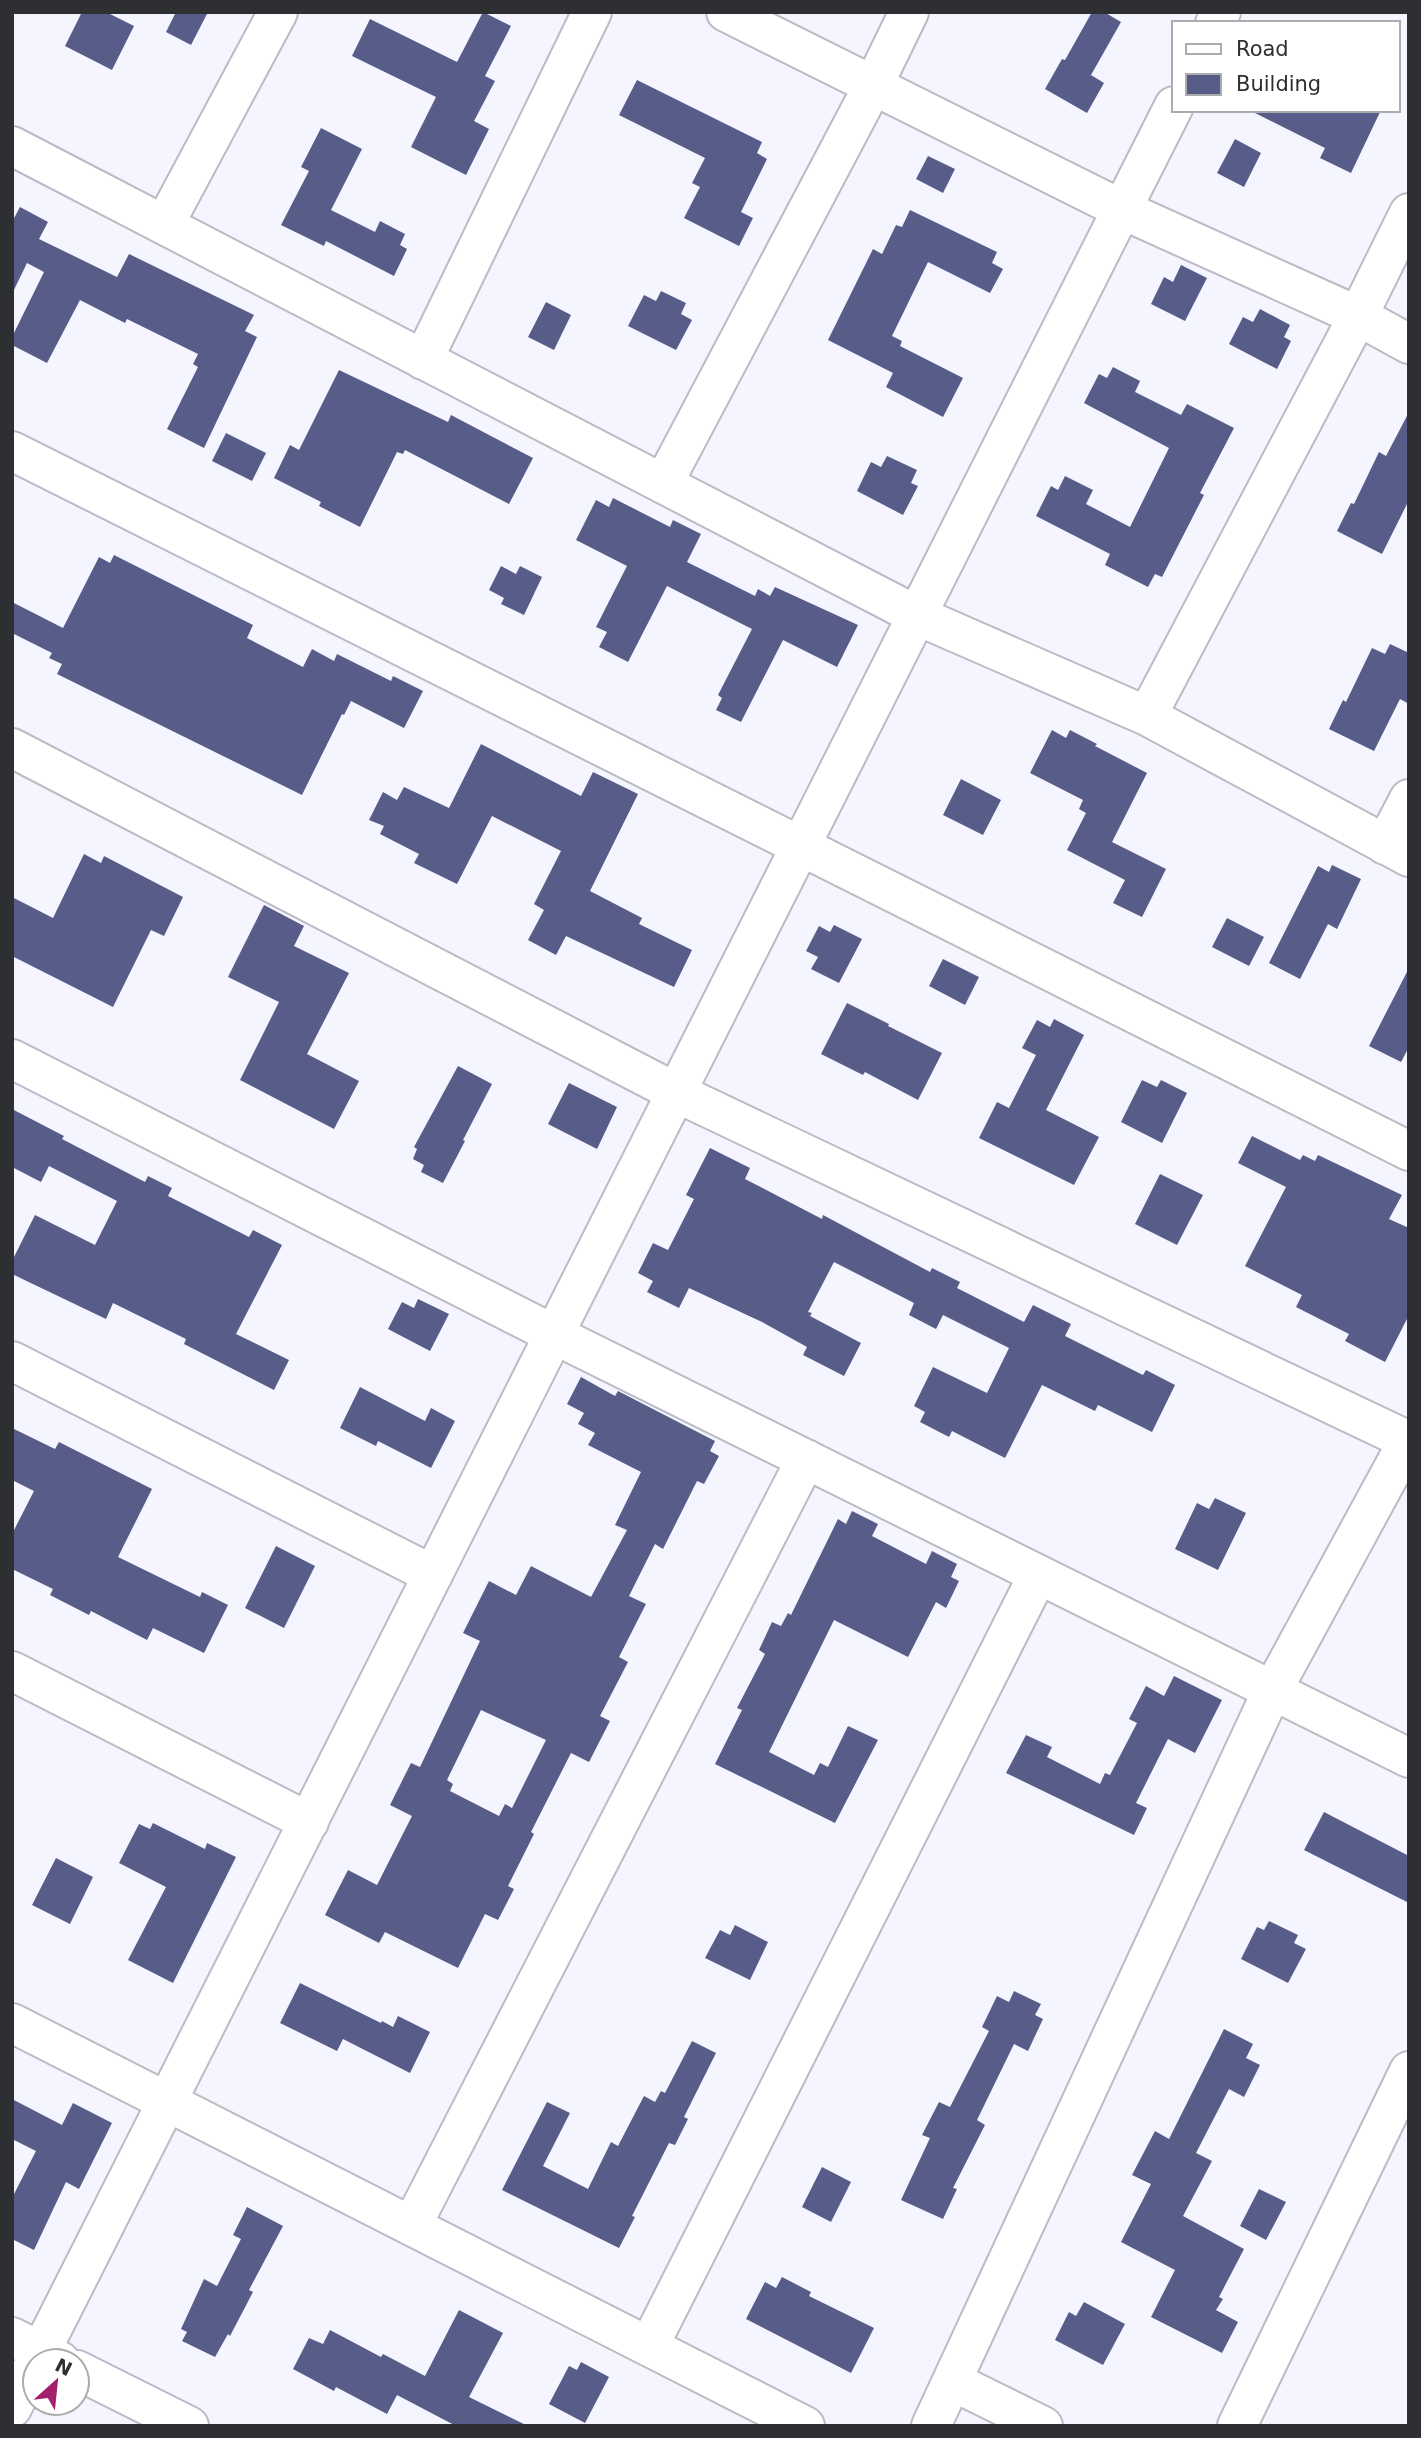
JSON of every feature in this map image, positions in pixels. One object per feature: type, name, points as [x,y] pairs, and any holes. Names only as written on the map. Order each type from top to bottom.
[{"type":"street","points":[[164,225],[278,12]]},
{"type":"street","points":[[423,360],[592,12]]},
{"type":"street","points":[[726,12],[1123,210],[1358,316],[1409,344]]},
{"type":"street","points":[[663,484],[873,86],[909,12]]},
{"type":"street","points":[[41,2347],[168,2101],[1172,110]]},
{"type":"street","points":[[12,146],[918,616],[1147,716],[1397,851],[1409,799]]},
{"type":"street","points":[[1147,716],[1358,316],[1409,213]]},
{"type":"street","points":[[12,451],[1409,1151]]},
{"type":"street","points":[[12,748],[677,1093],[1408,1440],[1272,1691],[931,2426]]},
{"type":"street","points":[[12,1059],[555,1335],[1409,1758]]},
{"type":"street","points":[[12,1361],[433,1575]]},
{"type":"street","points":[[412,2225],[806,1460]]},
{"type":"street","points":[[649,2346],[1038,1575]]},
{"type":"street","points":[[12,1671],[309,1822]]},
{"type":"street","points":[[12,2023],[805,2426]]},
{"type":"street","points":[[1237,2426],[1409,2071]]},
{"type":"street","points":[[91,2377],[189,2426]]},
{"type":"street","points":[[952,2381],[1043,2426]]},
{"type":"street","points":[[12,2408],[21,2389]]},
{"type":"building","points":[[82,12],[106,12],[134,26],[112,70],[65,46]]},
{"type":"building","points":[[176,12],[208,12],[191,45],[166,32]]},
{"type":"building","points":[[483,12],[511,26],[485,76],[495,81],[474,121],[489,129],[466,175],[411,147],[436,97],[352,56],[370,19],[457,62]]},
{"type":"building","points":[[1092,12],[1104,12],[1121,22],[1091,75],[1104,83],[1087,113],[1045,89]]},
{"type":"building","points":[[637,80],[762,142],[757,153],[767,159],[741,212],[753,218],[739,246],[684,218],[700,187],[692,183],[705,158],[619,115]]},
{"type":"building","points":[[1253,112],[1380,112],[1351,173],[1320,158],[1325,148]]},
{"type":"building","points":[[321,128],[362,149],[331,210],[375,232],[380,221],[405,234],[400,245],[407,249],[394,276],[326,241],[324,246],[281,225],[309,171],[301,167]]},
{"type":"building","points":[[1235,139],[1261,153],[1244,187],[1217,173]]},
{"type":"building","points":[[928,156],[955,169],[943,193],[916,179]]},
{"type":"building","points":[[20,207],[48,222],[39,239],[117,277],[129,254],[254,315],[245,331],[257,337],[204,448],[167,429],[198,367],[193,364],[198,354],[127,319],[125,323],[80,300],[47,363],[12,345],[12,337],[44,272],[27,263],[12,294],[12,222]]},
{"type":"building","points":[[910,210],[997,252],[992,263],[1003,269],[990,293],[928,262],[892,336],[902,341],[900,346],[963,378],[943,417],[886,387],[893,373],[828,340],[873,249],[882,254],[896,225],[902,227]]},
{"type":"building","points":[[1181,265],[1207,278],[1185,321],[1151,304],[1164,277],[1173,282]]},
{"type":"building","points":[[661,291],[686,303],[681,314],[692,320],[676,350],[628,326],[644,295],[656,301]]},
{"type":"building","points":[[546,302],[571,315],[554,350],[528,337]]},
{"type":"building","points":[[1260,309],[1290,325],[1284,337],[1291,341],[1277,369],[1229,344],[1243,317],[1253,322]]},
{"type":"building","points":[[1113,367],[1140,381],[1135,392],[1181,415],[1187,404],[1234,428],[1200,493],[1204,495],[1162,577],[1155,574],[1148,587],[1105,565],[1110,554],[1036,516],[1051,486],[1058,490],[1065,476],[1093,490],[1086,504],[1130,527],[1169,448],[1084,403],[1099,374],[1107,378]]},
{"type":"building","points":[[339,370],[448,422],[451,415],[533,458],[509,504],[405,450],[403,454],[397,452],[360,527],[319,506],[321,502],[274,478],[290,445],[299,450]]},
{"type":"building","points":[[1409,412],[1409,500],[1382,554],[1337,531],[1351,503],[1354,504],[1379,452],[1386,456]]},
{"type":"building","points":[[226,433],[266,453],[252,481],[212,461]]},
{"type":"building","points":[[887,456],[917,470],[911,483],[918,486],[903,515],[857,491],[871,462],[881,467]]},
{"type":"building","points":[[613,498],[670,527],[673,520],[701,534],[687,562],[755,596],[758,589],[770,596],[775,587],[858,625],[837,667],[783,640],[741,722],[716,710],[722,698],[718,695],[752,629],[667,586],[628,662],[599,647],[607,632],[596,627],[627,566],[576,540],[596,500],[609,507]]},
{"type":"building","points":[[114,555],[253,625],[247,638],[303,667],[312,649],[334,661],[337,654],[391,681],[393,676],[423,691],[404,728],[351,701],[302,795],[57,674],[62,664],[49,658],[52,653],[12,633],[12,602],[63,628],[99,557],[110,563]]},
{"type":"building","points":[[501,566],[516,574],[520,566],[542,577],[524,615],[501,604],[504,598],[489,590]]},
{"type":"building","points":[[1390,644],[1409,653],[1409,704],[1400,699],[1374,751],[1329,729],[1343,700],[1346,702],[1372,648],[1385,654]]},
{"type":"building","points":[[1052,730],[1066,738],[1070,730],[1147,773],[1112,842],[1166,869],[1142,917],[1113,903],[1125,880],[1067,850],[1086,813],[1079,809],[1083,800],[1030,773]]},
{"type":"building","points":[[481,744],[581,796],[593,772],[638,794],[590,891],[642,918],[639,924],[692,950],[674,987],[566,936],[556,955],[528,940],[544,910],[534,904],[561,851],[492,816],[457,884],[414,863],[419,854],[380,834],[384,826],[369,820],[383,792],[397,800],[404,787],[449,808]]},
{"type":"building","points":[[961,779],[1001,800],[983,835],[943,815]]},
{"type":"building","points":[[84,854],[101,863],[104,856],[183,897],[164,936],[151,930],[113,1007],[12,956],[12,897],[53,918]]},
{"type":"building","points":[[1332,865],[1361,879],[1337,929],[1328,924],[1300,979],[1269,963],[1318,866],[1329,872]]},
{"type":"building","points":[[264,905],[304,926],[294,946],[349,973],[307,1054],[359,1081],[334,1129],[240,1080],[279,1002],[228,977]]},
{"type":"building","points":[[1227,918],[1264,937],[1249,966],[1212,947]]},
{"type":"building","points":[[834,925],[862,939],[839,983],[811,969],[818,957],[806,951],[819,926],[830,932]]},
{"type":"building","points":[[943,959],[979,977],[965,1005],[929,986]]},
{"type":"building","points":[[1409,968],[1409,1047],[1401,1062],[1369,1046]]},
{"type":"building","points":[[847,1003],[942,1053],[918,1100],[865,1072],[863,1075],[821,1054]]},
{"type":"building","points":[[1054,1019],[1084,1035],[1046,1110],[1099,1137],[1074,1185],[979,1138],[997,1102],[1009,1108],[1036,1055],[1022,1048],[1037,1020],[1050,1027]]},
{"type":"building","points":[[458,1066],[492,1084],[443,1183],[421,1172],[424,1165],[413,1159],[417,1149],[414,1147]]},
{"type":"building","points":[[1142,1080],[1157,1087],[1161,1080],[1187,1093],[1162,1143],[1121,1122]]},
{"type":"building","points":[[569,1083],[617,1107],[597,1149],[548,1124]]},
{"type":"building","points":[[12,1109],[64,1136],[62,1139],[145,1182],[148,1176],[172,1188],[168,1196],[249,1237],[253,1230],[282,1245],[236,1334],[289,1360],[274,1390],[184,1344],[186,1339],[113,1303],[106,1319],[12,1274],[12,1261],[35,1215],[95,1245],[117,1201],[49,1166],[41,1182],[12,1167]]},
{"type":"building","points":[[1252,1136],[1300,1160],[1303,1155],[1315,1161],[1318,1155],[1402,1195],[1389,1219],[1409,1228],[1409,1315],[1385,1362],[1345,1341],[1349,1334],[1296,1307],[1302,1295],[1245,1266],[1286,1187],[1238,1163]]},
{"type":"building","points":[[710,1148],[750,1168],[745,1179],[822,1219],[823,1215],[930,1272],[932,1268],[960,1282],[957,1288],[1024,1322],[1033,1305],[1071,1324],[1065,1336],[1143,1375],[1146,1370],[1175,1385],[1152,1432],[1098,1405],[1095,1411],[1042,1385],[1005,1458],[952,1431],[949,1437],[920,1422],[925,1412],[914,1406],[933,1367],[987,1393],[1009,1348],[943,1315],[936,1329],[909,1315],[914,1303],[834,1262],[808,1312],[812,1313],[810,1316],[861,1343],[844,1376],[803,1355],[807,1347],[762,1322],[689,1288],[679,1308],[647,1292],[653,1281],[638,1273],[653,1243],[668,1250],[694,1199],[686,1195]]},
{"type":"building","points":[[1160,1174],[1203,1195],[1177,1245],[1135,1224]]},
{"type":"building","points":[[418,1299],[449,1314],[430,1351],[388,1329],[402,1302],[414,1308]]},
{"type":"building","points":[[581,1377],[615,1396],[618,1391],[715,1441],[710,1451],[719,1456],[704,1484],[697,1481],[663,1549],[655,1544],[629,1596],[646,1604],[619,1657],[628,1662],[600,1716],[610,1721],[589,1762],[571,1753],[531,1832],[534,1834],[508,1886],[514,1889],[498,1920],[485,1914],[458,1968],[385,1932],[379,1943],[325,1915],[348,1870],[377,1885],[412,1816],[390,1805],[411,1763],[420,1767],[480,1641],[463,1633],[489,1581],[516,1595],[531,1566],[591,1597],[627,1530],[615,1525],[641,1472],[588,1445],[595,1433],[578,1424],[584,1413],[567,1404]],"holes":[[[481,1710],[546,1740],[512,1808],[505,1804],[499,1816],[450,1791],[453,1784],[447,1780]]]},
{"type":"building","points":[[360,1387],[425,1421],[431,1408],[455,1421],[431,1468],[378,1441],[376,1446],[340,1428]]},
{"type":"building","points":[[12,1428],[55,1449],[59,1442],[152,1489],[118,1557],[200,1597],[202,1592],[228,1605],[204,1653],[153,1628],[147,1640],[91,1611],[89,1615],[50,1595],[53,1589],[12,1569],[12,1534],[34,1491],[12,1480]]},
{"type":"building","points":[[1215,1498],[1246,1513],[1218,1570],[1175,1549],[1197,1503],[1209,1509]]},
{"type":"building","points":[[852,1511],[878,1524],[872,1536],[926,1564],[932,1551],[957,1564],[951,1577],[959,1581],[946,1608],[936,1602],[908,1657],[834,1620],[769,1752],[814,1775],[820,1763],[828,1767],[848,1726],[878,1740],[835,1823],[715,1764],[742,1710],[737,1708],[765,1654],[759,1650],[772,1622],[781,1626],[788,1613],[791,1615],[838,1519],[846,1524]]},
{"type":"building","points":[[276,1546],[315,1566],[284,1628],[245,1608]]},
{"type":"building","points":[[1174,1676],[1222,1700],[1195,1753],[1168,1739],[1136,1803],[1147,1808],[1134,1835],[1006,1773],[1026,1735],[1052,1747],[1047,1757],[1100,1784],[1105,1773],[1110,1775],[1137,1723],[1129,1719],[1146,1686],[1164,1696]]},
{"type":"building","points":[[1324,1812],[1409,1856],[1409,1903],[1304,1850]]},
{"type":"building","points":[[153,1823],[205,1849],[207,1843],[236,1857],[173,1983],[128,1960],[166,1887],[119,1863],[139,1824],[150,1829]]},
{"type":"building","points":[[56,1858],[93,1877],[70,1924],[32,1905]]},
{"type":"building","points":[[1269,1921],[1298,1935],[1294,1943],[1306,1949],[1288,1983],[1241,1959],[1257,1927],[1264,1930]]},
{"type":"building","points":[[735,1925],[768,1942],[750,1980],[705,1958],[720,1930],[730,1935]]},
{"type":"building","points":[[300,1983],[381,2023],[382,2021],[393,2027],[398,2016],[430,2032],[410,2073],[343,2039],[337,2051],[280,2023]]},
{"type":"building","points":[[1014,1991],[1041,2004],[1035,2015],[1043,2019],[1028,2051],[1014,2044],[977,2120],[985,2125],[953,2188],[957,2189],[943,2219],[901,2200],[930,2138],[922,2135],[939,2102],[950,2107],[989,2031],[982,2027],[997,1996],[1009,2002]]},
{"type":"building","points":[[1224,2029],[1253,2044],[1246,2058],[1260,2065],[1244,2097],[1229,2089],[1196,2153],[1212,2161],[1183,2216],[1244,2249],[1219,2297],[1223,2299],[1216,2310],[1238,2322],[1222,2353],[1151,2317],[1175,2270],[1121,2242],[1151,2184],[1132,2175],[1155,2131],[1169,2139]]},
{"type":"building","points":[[692,2041],[716,2053],[684,2117],[688,2119],[675,2145],[669,2143],[619,2248],[502,2190],[547,2102],[570,2113],[543,2166],[588,2189],[611,2142],[618,2146],[644,2096],[655,2102],[661,2091],[665,2093]]},
{"type":"building","points":[[12,2099],[62,2125],[73,2103],[112,2123],[79,2189],[66,2182],[34,2250],[12,2239],[12,2198],[36,2151],[12,2139]]},
{"type":"building","points":[[822,2167],[851,2182],[831,2222],[802,2207]]},
{"type":"building","points":[[1259,2189],[1286,2202],[1266,2240],[1240,2226]]},
{"type":"building","points":[[247,2207],[283,2226],[249,2290],[253,2292],[230,2336],[228,2334],[215,2357],[182,2341],[187,2332],[181,2329],[204,2279],[217,2286],[241,2239],[233,2235]]},
{"type":"building","points":[[782,2277],[811,2292],[809,2296],[874,2328],[851,2373],[746,2319],[765,2282],[776,2288]]},
{"type":"building","points":[[1084,2302],[1125,2324],[1103,2365],[1055,2340],[1069,2312],[1076,2316]]},
{"type":"building","points":[[459,2310],[503,2333],[469,2397],[528,2426],[456,2426],[397,2395],[387,2414],[336,2387],[334,2391],[293,2369],[309,2338],[323,2344],[330,2330],[425,2376]]},
{"type":"building","points":[[581,2362],[609,2377],[585,2423],[549,2404],[569,2366],[577,2370]]}]
